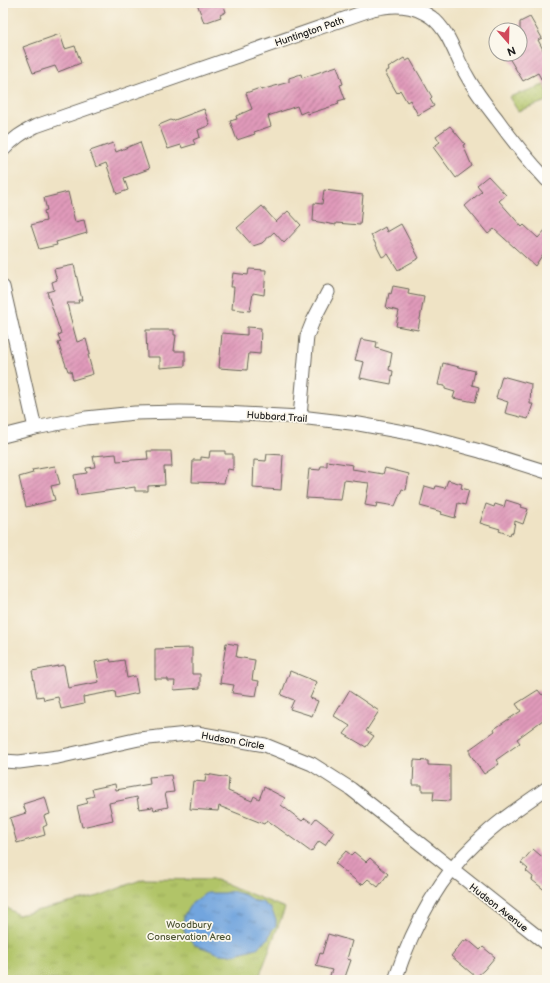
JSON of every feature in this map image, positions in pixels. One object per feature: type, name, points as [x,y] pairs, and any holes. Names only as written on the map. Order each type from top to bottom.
[{"type":"street","name":"Huntington Path","points":[[3,150],[12,140],[36,126],[373,9],[396,5],[409,7],[420,11],[431,17],[440,25],[467,76],[483,101],[525,156],[547,180]]},
{"type":"street","points":[[3,288],[35,428]]},
{"type":"street","points":[[300,417],[306,336],[328,292]]},
{"type":"street","name":"Hubbard Trail","points":[[3,436],[86,418],[135,414],[180,412],[300,417],[359,424],[420,435],[480,451],[547,472]]},
{"type":"street","name":"Hudson Circle","points":[[3,761],[19,762],[58,757],[139,739],[197,733],[266,745],[312,764],[352,789],[452,869]]},
{"type":"street","points":[[395,980],[410,939],[428,904],[452,869],[476,842],[506,816],[547,788]]},
{"type":"street","name":"Hudson Avenue","points":[[452,869],[547,944]]},
{"type":"green space","points":[[547,84],[547,101],[518,111],[509,97]]},
{"type":"green space","name":"Woodbury Conservation Area","points":[[143,879],[216,880],[285,908],[258,980],[3,980],[3,905],[18,915],[99,896]]},
{"type":"water","points":[[232,891],[245,895],[254,901],[262,902],[271,909],[276,919],[276,926],[272,930],[268,939],[257,948],[232,955],[220,954],[195,945],[186,935],[183,927],[184,915],[191,904],[206,893],[224,893]]},
{"type":"building","points":[[197,3],[223,3],[226,12],[220,15],[221,17],[204,23]]},
{"type":"building","points":[[530,17],[542,38],[538,40],[547,57],[547,90],[538,73],[523,81],[511,62],[528,62],[528,22],[520,22]]},
{"type":"building","points":[[60,34],[65,49],[75,46],[81,63],[58,72],[55,66],[33,73],[23,47]]},
{"type":"building","points":[[404,58],[406,61],[410,59],[432,97],[430,99],[434,106],[418,115],[410,100],[407,102],[400,90],[397,93],[385,72],[389,70],[388,68]]},
{"type":"building","points":[[337,66],[343,84],[340,85],[345,99],[338,101],[339,104],[308,114],[307,111],[300,114],[297,106],[268,116],[271,126],[254,132],[255,134],[237,140],[230,121],[237,119],[236,116],[252,109],[246,93],[260,88],[261,90],[289,82],[289,78],[301,74],[302,78]]},
{"type":"building","points":[[204,109],[210,125],[198,130],[200,137],[193,140],[195,144],[182,148],[181,145],[168,149],[159,125]]},
{"type":"building","points":[[450,126],[465,144],[463,145],[472,166],[456,178],[433,147],[440,142],[436,136]]},
{"type":"building","points":[[140,142],[149,169],[124,178],[128,190],[117,194],[106,163],[96,167],[90,151],[113,143],[116,152]]},
{"type":"building","points":[[488,176],[506,195],[499,201],[522,227],[524,225],[538,238],[547,228],[547,248],[535,266],[494,229],[488,234],[465,206],[482,191],[477,185]]},
{"type":"building","points":[[324,190],[363,195],[360,225],[336,223],[336,225],[313,221],[314,203],[322,204]]},
{"type":"building","points":[[68,192],[75,222],[84,220],[87,233],[56,242],[57,245],[39,249],[31,225],[46,221],[44,211],[47,210],[44,198]]},
{"type":"building","points":[[262,206],[276,222],[288,211],[301,225],[284,243],[274,232],[262,243],[253,246],[237,228]]},
{"type":"building","points":[[401,224],[419,258],[398,270],[388,254],[382,257],[371,235],[385,227],[387,232]]},
{"type":"building","points":[[74,265],[82,300],[78,300],[79,303],[67,303],[77,342],[86,339],[93,374],[73,380],[71,371],[68,371],[58,343],[61,342],[58,335],[61,334],[47,292],[54,290],[52,282],[57,280],[54,269]]},
{"type":"building","points":[[249,269],[266,270],[264,295],[253,293],[250,311],[232,309],[234,287],[231,287],[233,273],[248,275]]},
{"type":"building","points":[[393,286],[409,289],[408,294],[424,297],[418,330],[396,326],[399,311],[386,308],[389,293],[391,294]]},
{"type":"building","points":[[247,327],[261,328],[260,354],[249,353],[247,370],[219,368],[222,333],[247,335]]},
{"type":"building","points":[[146,330],[174,330],[174,335],[176,335],[174,351],[185,351],[185,366],[160,368],[160,357],[147,357]]},
{"type":"building","points":[[361,339],[377,342],[376,348],[392,353],[389,370],[393,371],[391,384],[360,378],[364,362],[355,360]]},
{"type":"building","points":[[443,363],[475,371],[472,385],[479,387],[475,402],[453,398],[455,392],[445,389],[445,386],[438,385]]},
{"type":"building","points":[[502,376],[531,384],[530,404],[533,404],[528,419],[505,413],[508,402],[496,398]]},
{"type":"building","points":[[147,451],[171,451],[172,467],[164,467],[165,485],[148,486],[148,491],[135,491],[135,487],[77,495],[74,475],[87,473],[86,468],[95,467],[93,456],[116,454],[117,461],[148,459]]},
{"type":"building","points":[[210,451],[225,451],[225,454],[233,454],[233,470],[228,469],[224,483],[192,482],[193,460],[201,460],[201,457],[209,458]]},
{"type":"building","points":[[267,454],[283,455],[281,490],[253,488],[254,460],[266,461]]},
{"type":"building","points":[[327,461],[353,465],[352,469],[383,474],[385,468],[409,474],[406,490],[402,489],[395,506],[377,503],[376,507],[365,505],[369,483],[344,480],[341,500],[306,498],[309,469],[320,470],[321,466],[327,466]]},
{"type":"building","points":[[55,466],[60,484],[51,486],[55,500],[26,507],[19,477],[33,473],[32,470]]},
{"type":"building","points":[[448,480],[462,484],[461,488],[469,490],[465,505],[458,503],[455,518],[441,514],[442,512],[420,506],[425,486],[435,489],[436,486],[445,488]]},
{"type":"building","points":[[506,500],[522,505],[521,507],[528,509],[523,524],[515,521],[513,533],[511,532],[510,535],[499,531],[500,529],[480,523],[486,504],[494,507],[495,504],[504,507]]},
{"type":"building","points":[[226,643],[238,645],[236,657],[255,660],[252,680],[259,681],[256,696],[232,693],[234,685],[220,683]]},
{"type":"building","points":[[192,648],[192,674],[200,674],[200,688],[174,690],[175,681],[168,681],[168,679],[155,679],[155,649]]},
{"type":"building","points":[[110,659],[111,662],[124,660],[127,678],[135,676],[138,693],[116,698],[115,691],[83,697],[84,704],[61,709],[58,697],[44,700],[43,696],[37,697],[32,671],[64,665],[68,688],[99,682],[95,662]]},
{"type":"building","points":[[290,671],[317,682],[310,698],[318,701],[312,716],[290,709],[294,700],[281,695]]},
{"type":"building","points":[[538,690],[542,695],[547,692],[547,717],[517,739],[520,743],[496,760],[499,764],[484,774],[470,754],[470,749],[495,731],[494,729],[521,711],[516,704]]},
{"type":"building","points":[[349,691],[379,711],[366,731],[374,736],[366,747],[344,734],[350,726],[334,716]]},
{"type":"building","points":[[414,760],[428,761],[428,765],[450,766],[450,801],[433,800],[434,791],[422,791],[422,785],[413,785]]},
{"type":"building","points":[[206,774],[229,778],[228,791],[252,801],[254,796],[259,799],[264,787],[285,798],[281,805],[302,821],[305,818],[312,823],[316,818],[334,832],[325,845],[319,841],[311,852],[267,820],[264,824],[219,806],[218,811],[190,809],[193,781],[205,782]]},
{"type":"building","points":[[171,775],[174,792],[165,793],[168,807],[154,810],[153,807],[139,809],[137,797],[109,803],[113,820],[82,827],[77,806],[88,803],[86,798],[94,796],[92,789],[115,784],[116,790],[150,784],[149,777]]},
{"type":"building","points":[[45,797],[50,814],[44,816],[47,825],[43,827],[45,835],[17,843],[10,818],[26,813],[23,804]]},
{"type":"building","points":[[533,849],[547,861],[547,892],[532,880],[533,877],[526,871],[528,869],[521,863]]},
{"type":"building","points":[[346,851],[351,855],[354,852],[366,862],[370,858],[388,874],[378,887],[368,879],[361,885],[335,863]]},
{"type":"building","points":[[328,934],[352,941],[347,959],[351,960],[344,980],[329,978],[332,970],[316,966],[320,953],[322,954]]},
{"type":"building","points":[[467,939],[480,950],[483,947],[495,957],[476,977],[451,956],[463,941],[465,942]]}]
